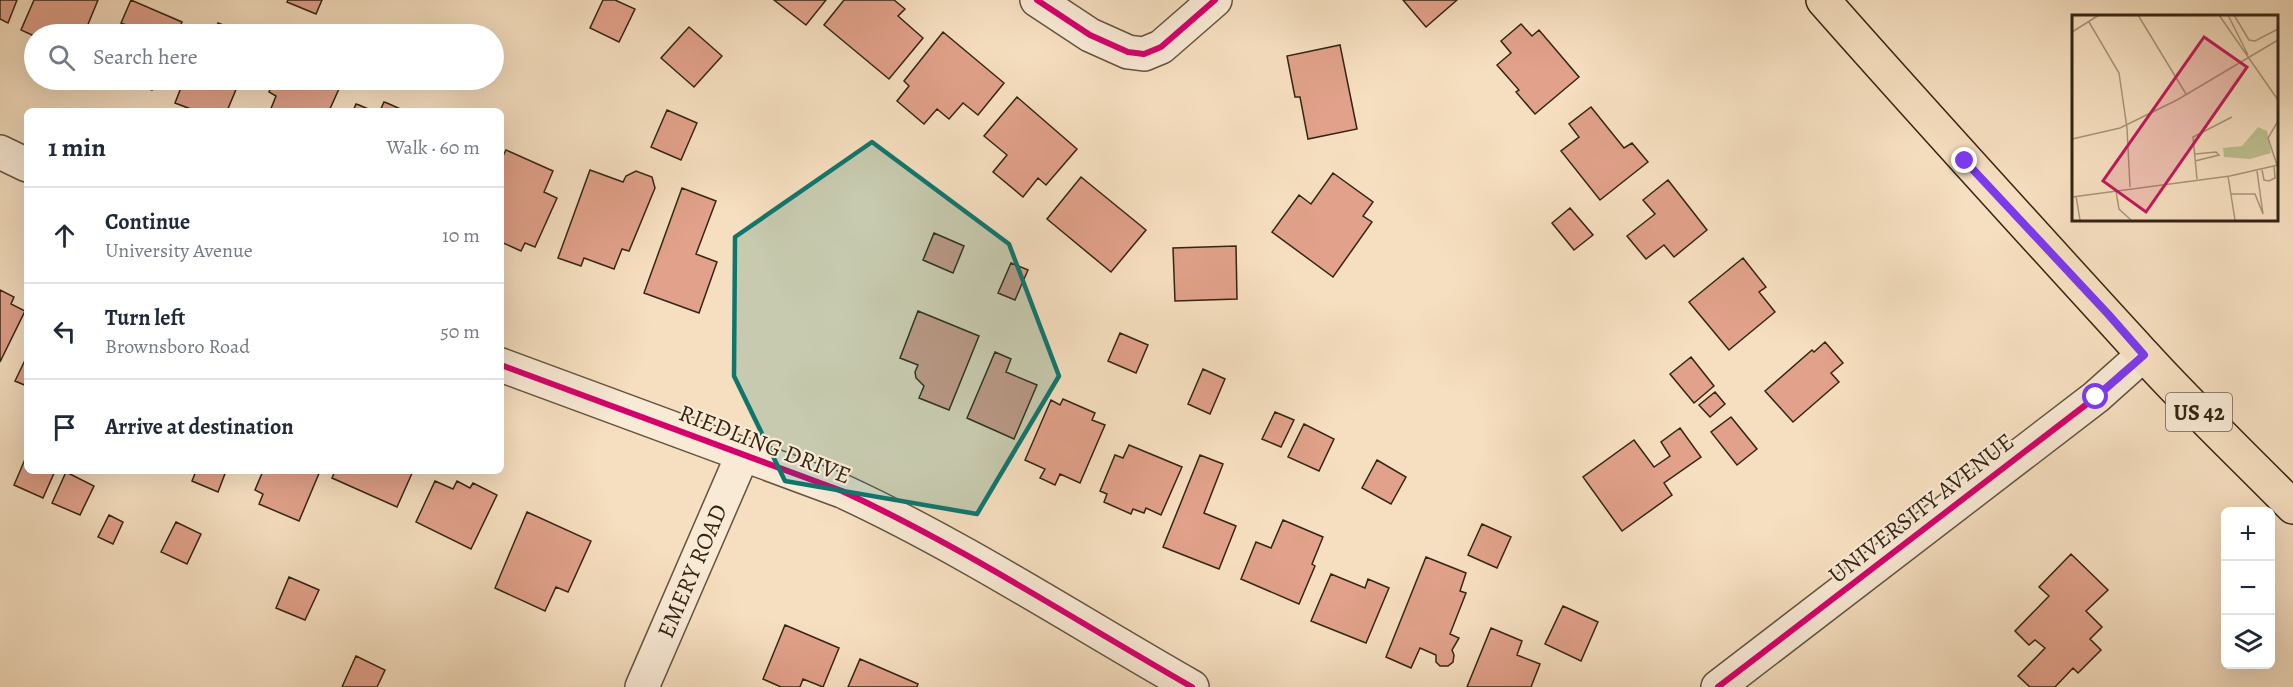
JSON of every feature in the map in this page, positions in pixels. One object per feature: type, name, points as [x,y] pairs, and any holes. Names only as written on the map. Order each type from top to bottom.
[{"type":"main road","name":"US 42","points":[[1823,0],[1965,161],[2144,355],[2289,494]]},
{"type":"street","points":[[1037,0],[1090,35],[1128,52],[1144,54],[1161,47],[1215,0]]},
{"type":"street","points":[[0,152],[24,164]]},
{"type":"street","name":"UNIVERSITY AVENUE","points":[[1718,687],[2096,397],[2144,355]]},
{"type":"street","name":"RIEDLING DRIVE","points":[[504,366],[842,491],[870,504],[981,563],[1192,687]]},
{"type":"street","name":"EMERY ROAD","points":[[642,687],[743,454]]},
{"type":"highlighted area","points":[[872,142],[1009,244],[1059,376],[977,514],[785,481],[734,376],[735,237]]},
{"type":"building","points":[[0,0],[17,0],[8,23],[0,19]]},
{"type":"building","points":[[34,0],[98,0],[88,24],[24,24],[24,31],[21,30]]},
{"type":"building","points":[[131,0],[182,22],[181,24],[121,23]]},
{"type":"building","points":[[288,0],[322,0],[316,14],[287,2]]},
{"type":"building","points":[[603,0],[615,0],[635,9],[619,42],[590,28]]},
{"type":"building","points":[[774,0],[826,0],[806,25]]},
{"type":"building","points":[[844,0],[894,0],[905,9],[898,16],[923,38],[889,79],[824,25]]},
{"type":"building","points":[[1403,0],[1457,0],[1426,27]]},
{"type":"building","points":[[1521,24],[1532,36],[1539,30],[1579,77],[1535,114],[1516,92],[1519,90],[1497,65],[1511,53],[1501,41]]},
{"type":"building","points":[[689,27],[722,56],[694,87],[661,58]]},
{"type":"building","points":[[943,32],[1004,83],[978,115],[963,103],[949,119],[937,109],[924,124],[897,101],[909,86],[904,81]]},
{"type":"building","points":[[1340,45],[1357,129],[1308,139],[1300,97],[1295,97],[1287,56]]},
{"type":"building","points":[[180,90],[236,90],[228,108],[188,108],[175,103]]},
{"type":"building","points":[[270,90],[338,90],[330,108],[271,108],[276,96],[269,92]]},
{"type":"building","points":[[1017,97],[1077,149],[1046,185],[1038,178],[1023,197],[993,172],[1007,155],[984,136]]},
{"type":"building","points":[[384,102],[398,108],[381,108]]},
{"type":"building","points":[[356,104],[366,108],[354,108]]},
{"type":"building","points":[[1591,107],[1624,148],[1632,143],[1648,162],[1600,200],[1561,151],[1579,137],[1569,124]]},
{"type":"building","points":[[667,110],[697,123],[681,160],[651,147]]},
{"type":"building","points":[[506,150],[553,171],[544,192],[557,198],[535,247],[525,243],[521,251],[504,243],[504,154]]},
{"type":"building","points":[[590,170],[623,182],[626,176],[636,171],[652,177],[655,188],[629,251],[622,249],[614,269],[584,258],[581,266],[558,258]]},
{"type":"building","points":[[1333,173],[1373,202],[1363,216],[1372,222],[1333,277],[1272,232],[1299,195],[1311,204]]},
{"type":"building","points":[[1081,177],[1146,230],[1111,272],[1047,219]]},
{"type":"building","points":[[1668,180],[1707,230],[1674,257],[1664,245],[1646,259],[1627,236],[1655,214],[1643,200]]},
{"type":"building","points":[[682,188],[716,201],[696,254],[717,262],[699,313],[644,293]]},
{"type":"building","points":[[1570,208],[1593,235],[1574,250],[1552,223]]},
{"type":"building","points":[[934,233],[964,246],[953,273],[923,260]]},
{"type":"building","points":[[1236,246],[1237,299],[1175,301],[1173,248]]},
{"type":"building","points":[[1743,258],[1766,287],[1759,292],[1775,312],[1729,350],[1689,302]]},
{"type":"building","points":[[1011,263],[1028,270],[1015,300],[998,293]]},
{"type":"building","points":[[0,290],[14,297],[11,304],[24,310],[24,313],[0,362]]},
{"type":"building","points":[[918,311],[979,336],[949,410],[919,398],[924,386],[916,378],[915,372],[918,365],[900,358]]},
{"type":"building","points":[[1120,333],[1148,345],[1136,373],[1108,361]]},
{"type":"building","points":[[1825,342],[1843,363],[1831,373],[1839,382],[1793,422],[1765,391],[1812,350],[1814,352]]},
{"type":"building","points":[[995,352],[1011,359],[1006,372],[1037,385],[1014,439],[967,418]]},
{"type":"building","points":[[1691,357],[1714,386],[1694,403],[1670,374]]},
{"type":"building","points":[[24,362],[24,385],[15,381]]},
{"type":"building","points":[[1203,369],[1225,379],[1210,414],[1188,404]]},
{"type":"building","points":[[1715,392],[1725,404],[1710,417],[1699,405]]},
{"type":"building","points":[[1063,399],[1095,413],[1092,420],[1105,425],[1080,483],[1060,474],[1055,485],[1040,478],[1045,469],[1025,460],[1051,400],[1060,405]]},
{"type":"building","points":[[1275,412],[1294,420],[1281,447],[1262,439]]},
{"type":"building","points":[[1731,417],[1757,449],[1737,465],[1711,432]]},
{"type":"building","points":[[1304,424],[1334,439],[1319,471],[1288,457]]},
{"type":"building","points":[[1680,428],[1701,457],[1664,483],[1672,495],[1622,531],[1583,477],[1634,440],[1654,467],[1670,456],[1661,442]]},
{"type":"building","points":[[1129,445],[1182,467],[1161,515],[1146,508],[1144,513],[1133,509],[1131,514],[1104,502],[1107,494],[1100,491],[1115,455],[1123,458]]},
{"type":"building","points":[[1200,455],[1223,464],[1204,513],[1236,526],[1219,569],[1163,547]]},
{"type":"building","points":[[1377,460],[1406,477],[1391,504],[1362,488]]},
{"type":"building","points":[[24,462],[24,474],[54,474],[43,498],[14,485]]},
{"type":"building","points":[[65,474],[70,474],[94,486],[80,515],[52,503]]},
{"type":"building","points":[[195,474],[225,474],[218,492],[192,481]]},
{"type":"building","points":[[262,474],[319,474],[299,521],[259,504],[263,494],[255,490]]},
{"type":"building","points":[[334,474],[412,474],[397,507],[332,478]]},
{"type":"building","points":[[435,481],[453,489],[457,481],[470,488],[473,483],[497,495],[471,549],[416,522]]},
{"type":"building","points":[[527,512],[591,541],[568,592],[556,587],[545,611],[495,588]]},
{"type":"building","points":[[109,515],[123,522],[113,544],[98,537]]},
{"type":"building","points":[[1283,520],[1323,537],[1312,564],[1315,566],[1299,604],[1241,579],[1256,542],[1271,548]]},
{"type":"building","points":[[176,522],[201,534],[187,564],[161,552]]},
{"type":"building","points":[[1482,524],[1511,537],[1497,568],[1468,555]]},
{"type":"building","points":[[2071,554],[2108,590],[2086,611],[2102,627],[2090,639],[2101,650],[2078,673],[2073,668],[2055,687],[2030,687],[2018,676],[2045,648],[2035,640],[2029,645],[2015,631],[2049,596],[2039,587]]},
{"type":"building","points":[[1426,557],[1466,573],[1460,591],[1466,593],[1450,634],[1459,638],[1452,650],[1453,662],[1448,666],[1440,666],[1436,662],[1436,655],[1420,648],[1411,668],[1386,657]]},
{"type":"building","points":[[1331,574],[1365,588],[1368,579],[1389,588],[1366,643],[1311,621]]},
{"type":"building","points":[[289,577],[319,590],[305,620],[276,608]]},
{"type":"building","points":[[1563,606],[1598,622],[1581,661],[1545,644]]},
{"type":"building","points":[[785,625],[839,648],[823,687],[803,679],[800,687],[781,687],[763,679]]},
{"type":"building","points":[[1491,628],[1522,641],[1517,655],[1540,664],[1531,687],[1467,687]]},
{"type":"building","points":[[356,656],[385,670],[377,687],[342,687]]},
{"type":"building","points":[[860,659],[918,684],[917,687],[848,687]]},
{"type":"cycle path","points":[[1037,0],[1090,35],[1128,52],[1144,54],[1161,47],[1215,0]]},
{"type":"cycle path","points":[[1718,687],[2096,397],[2143,355]]},
{"type":"cycle path","points":[[504,366],[842,491],[975,560],[1192,687]]},
{"type":"route","points":[[1965,161],[2144,355],[2096,397]]}]
